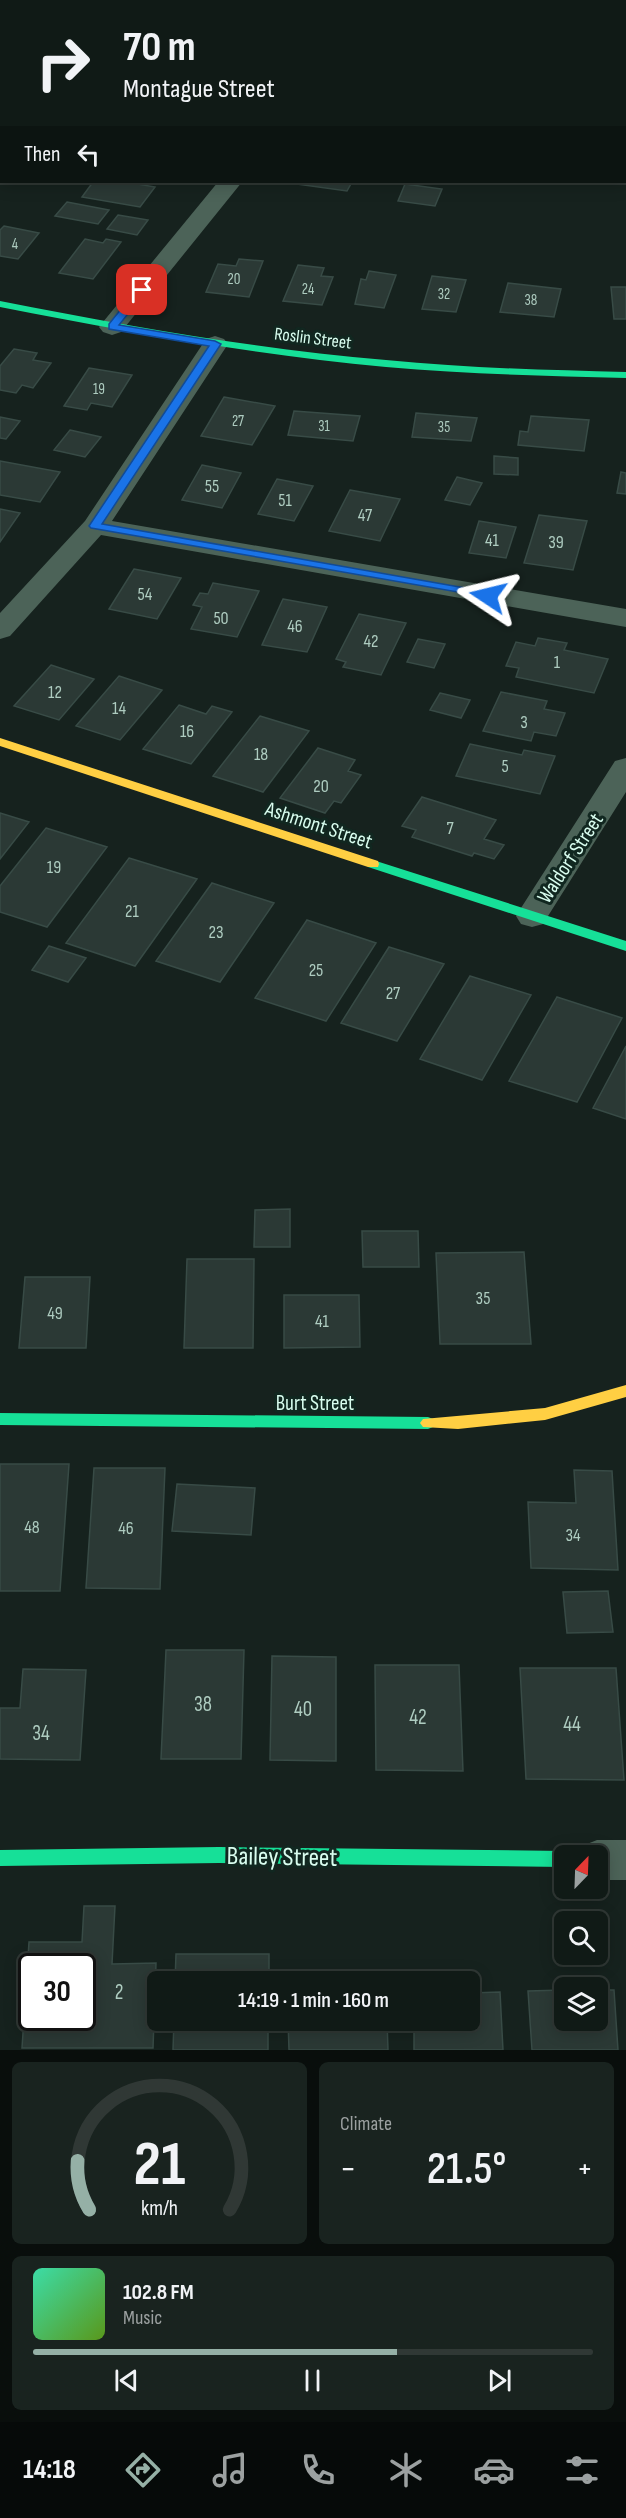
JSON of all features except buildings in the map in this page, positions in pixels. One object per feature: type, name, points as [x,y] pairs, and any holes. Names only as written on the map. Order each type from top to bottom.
[{"type":"street","points":[[112,327],[229,183]]},
{"type":"street","name":"Roslin Street","points":[[0,304],[112,327],[215,344],[351,361],[529,372],[626,375]]},
{"type":"street","points":[[0,630],[95,526],[215,344]]},
{"type":"street","points":[[95,526],[626,618]]},
{"type":"street","name":"Ashmont Street","points":[[0,742],[626,946]]},
{"type":"street","name":"Waldorf Street","points":[[532,916],[626,768]]},
{"type":"street","name":"Burt Street","points":[[0,1419],[330,1424],[458,1423],[545,1414],[626,1391]]},
{"type":"street","name":"Bailey Street","points":[[0,1858],[219,1855],[554,1859]]},
{"type":"street","points":[[608,1860],[626,1860]]},
{"type":"traffic: fast","points":[[0,304],[174,336],[306,355],[453,369],[626,375]]},
{"type":"traffic: fast","points":[[373,864],[626,946]]},
{"type":"traffic: fast","points":[[0,1419],[428,1423]]},
{"type":"traffic: fast","points":[[0,1858],[219,1855],[554,1859]]},
{"type":"traffic: slow","points":[[0,742],[373,864]]},
{"type":"traffic: slow","points":[[428,1423],[458,1423],[545,1414],[626,1391]]},
{"type":"route","points":[[142,290],[112,327],[215,344],[95,526],[488,596]]}]
